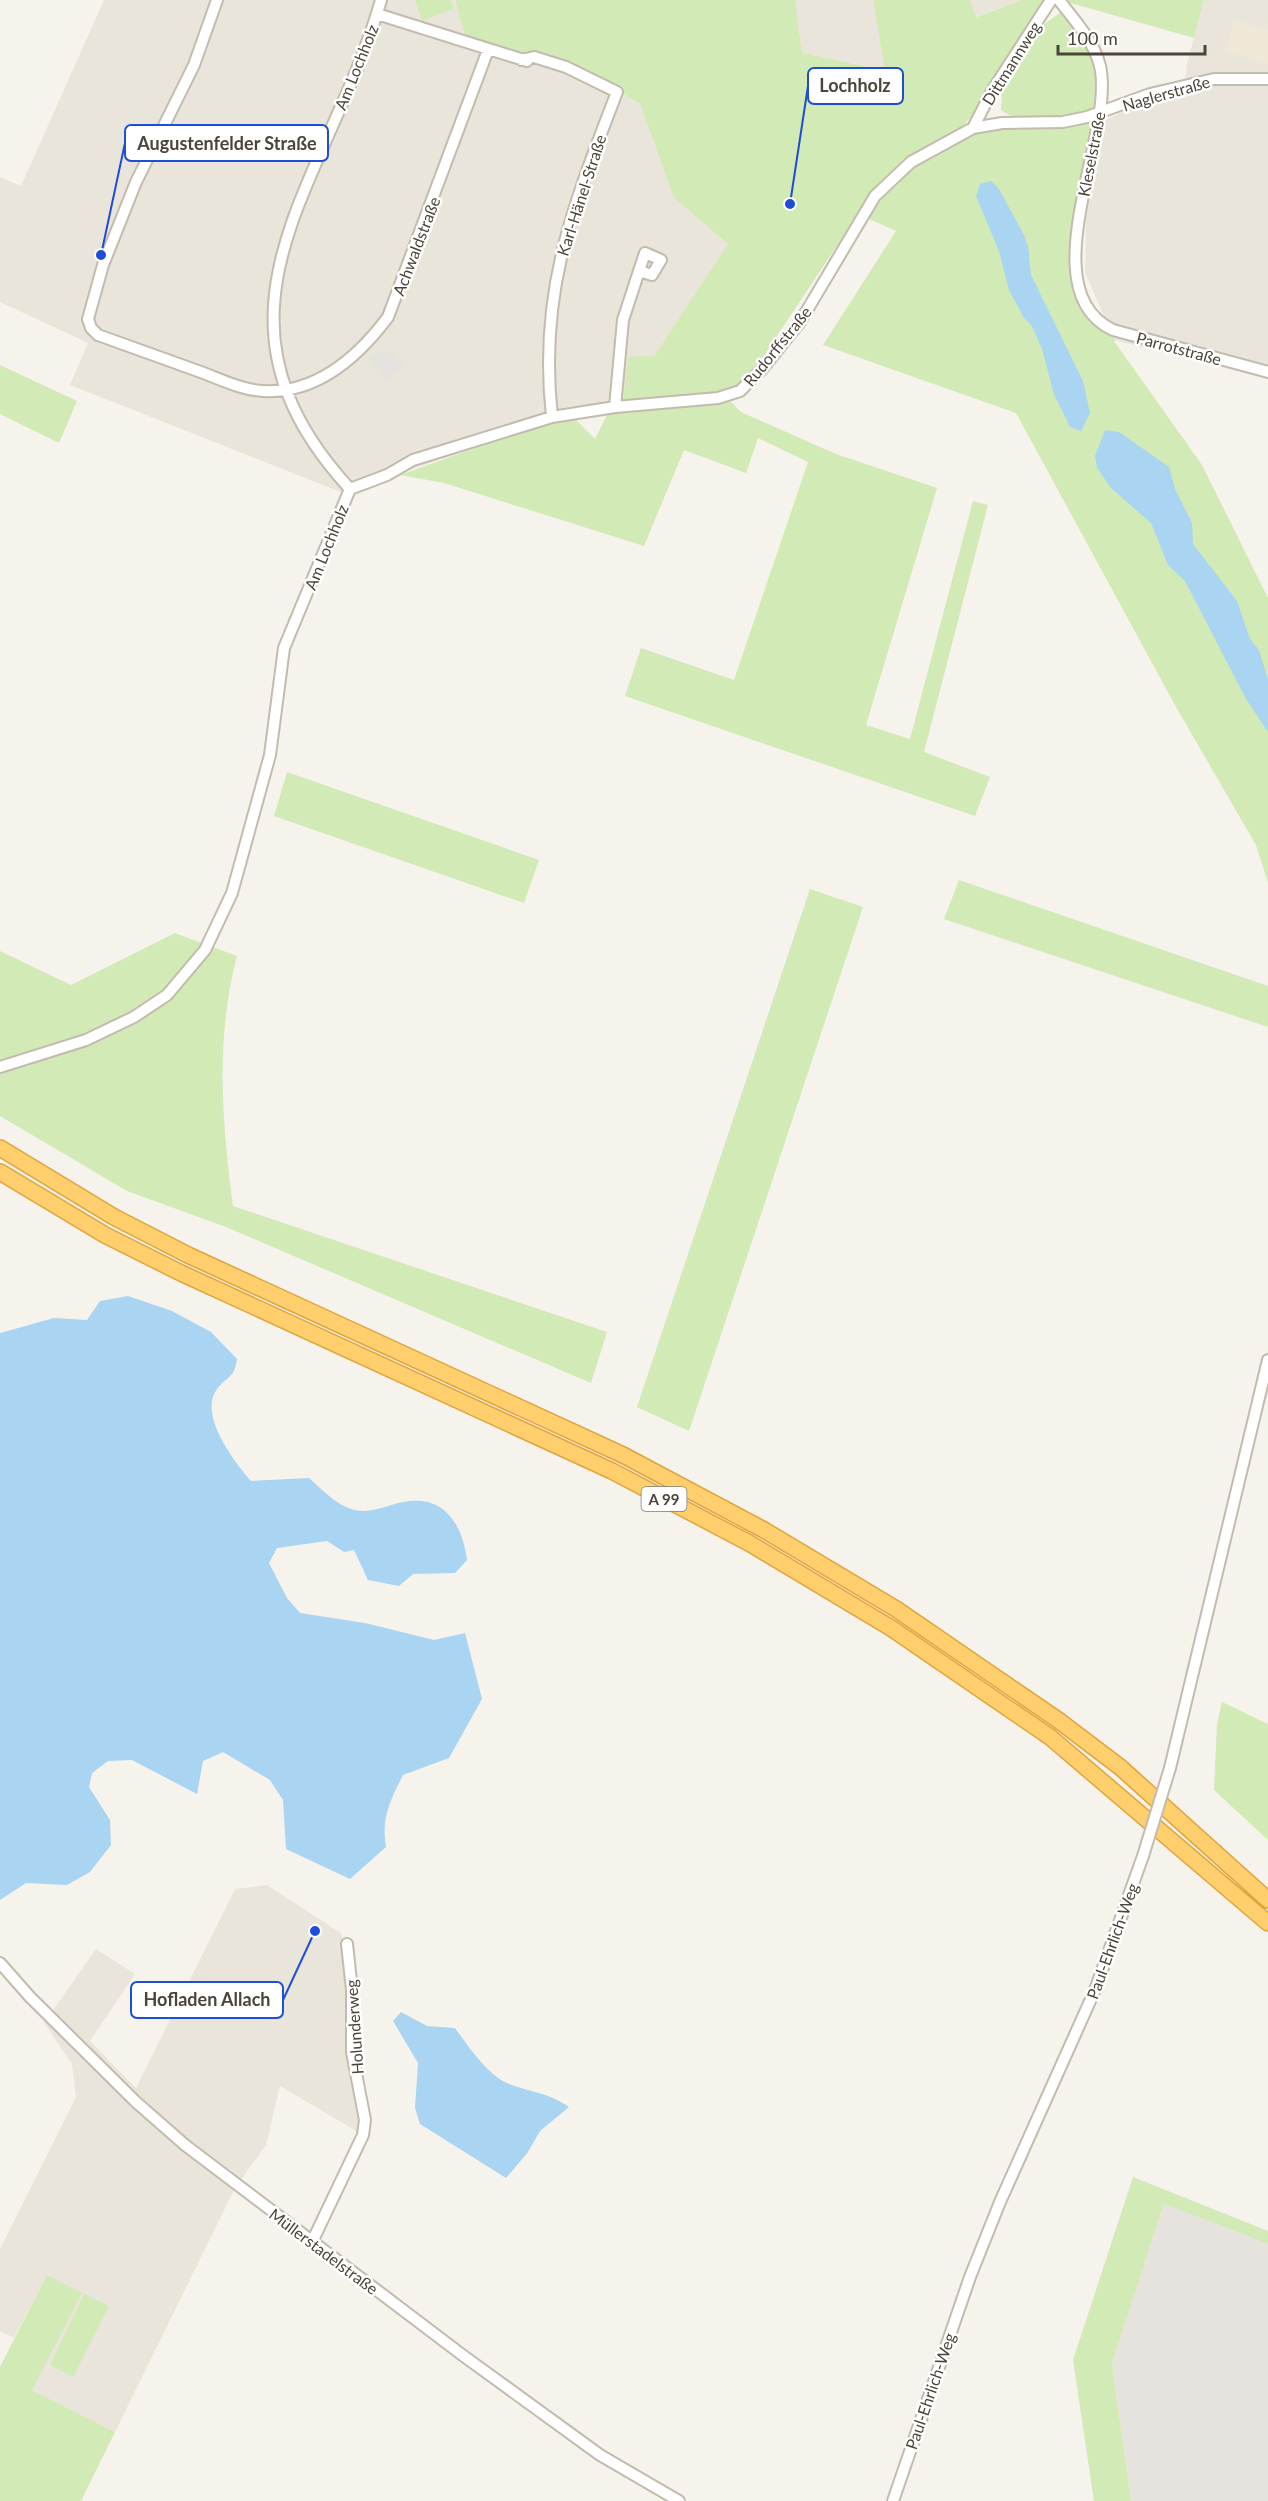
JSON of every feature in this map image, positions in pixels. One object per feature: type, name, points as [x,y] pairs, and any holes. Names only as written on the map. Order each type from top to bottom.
[{"type":"highway","name":"A 99","points":[[0,1148],[114,1217],[188,1255],[623,1455],[764,1530],[896,1609],[1058,1720],[1120,1767],[1268,1900]]},
{"type":"highway","name":"A 99","points":[[0,1172],[105,1235],[171,1268],[612,1471],[759,1549],[891,1628],[1050,1737],[1268,1923]]},
{"type":"street","name":"Achwaldstraße","points":[[218,0],[194,65],[121,216],[99,275],[88,318],[90,328],[98,335],[250,389],[284,389],[314,381],[351,360],[388,317],[488,50]]},
{"type":"street","name":"Am Lochholz","points":[[0,1067],[86,1040],[134,1017],[167,995],[205,950],[232,893],[270,755],[284,648],[350,489],[304,429],[284,389],[274,328],[276,274],[282,250],[377,15],[381,0]]},
{"type":"street","name":"Dittmannweg","points":[[973,128],[992,91],[1051,0]]},
{"type":"street","name":"Kleselstraße","points":[[1059,0],[1084,34],[1100,66],[1100,112],[1075,249],[1078,282],[1094,315]]},
{"type":"street","name":"Karl-Hänel-Straße","points":[[377,15],[521,60],[534,57],[566,67],[576,75],[617,92],[573,210],[556,273],[547,347],[552,417]]},
{"type":"street","name":"Naglerstraße","points":[[1100,112],[1150,94],[1202,81],[1239,77],[1268,79]]},
{"type":"street","name":"Rudorffstraße","points":[[350,489],[387,475],[413,460],[552,417],[615,407],[718,398],[740,391],[764,367],[806,313],[875,196],[911,162],[973,128],[1002,123],[1063,122],[1100,112]]},
{"type":"street","points":[[615,407],[623,320],[639,271]]},
{"type":"street","name":"Parrotstraße","points":[[1094,315],[1113,330],[1268,372]]},
{"type":"street","name":"Paul-Ehrlich-Weg","points":[[893,2501],[970,2277],[1000,2202],[1095,1990],[1143,1856],[1170,1768],[1268,1360]]},
{"type":"street","name":"Holunderweg","points":[[312,2242],[363,2135],[365,2120],[352,2052],[352,1989],[347,1944]]},
{"type":"street","name":"Müllerstadelstraße","points":[[0,1963],[30,1997],[136,2102],[184,2145],[600,2455],[679,2501]]},
{"type":"shaded area","points":[[104,0],[455,0],[466,40],[600,80],[640,104],[674,198],[728,244],[623,403],[564,407],[542,424],[343,493],[70,385],[88,343],[0,302],[0,177],[21,186]]},
{"type":"shaded area","points":[[795,0],[873,0],[886,70],[802,53]]},
{"type":"shaded area","points":[[970,0],[1022,0],[975,17]]},
{"type":"shaded area","points":[[1204,0],[1268,0],[1268,375],[1190,352],[1188,359],[1114,340],[1085,272],[1086,217],[1106,120],[1143,101],[1184,89],[1187,64]]},
{"type":"shaded area","points":[[1234,20],[1268,30],[1268,64],[1225,51]]},
{"type":"shaded area","points":[[384,348],[404,365],[386,380],[369,361]]},
{"type":"shaded area","points":[[267,1885],[342,1934],[363,2135],[280,2086],[266,2145],[235,2188],[115,2432],[32,2390],[47,2275],[14,2338],[0,2331],[0,2249],[76,2097],[72,2064],[44,2023],[96,1949],[135,1974],[90,2041],[136,2088],[235,1889]]},
{"type":"shaded area","points":[[1164,2204],[1268,2244],[1268,2501],[1131,2501],[1112,2363]]},
{"type":"green space","points":[[415,0],[450,0],[454,9],[422,21]]},
{"type":"green space","points":[[455,0],[795,0],[802,53],[885,70],[873,0],[970,0],[976,17],[1022,0],[1046,0],[976,111],[963,126],[940,141],[976,132],[1096,117],[1073,232],[1072,276],[1077,291],[1113,333],[1114,341],[1202,465],[1268,598],[1268,883],[1256,845],[1176,707],[1016,413],[823,345],[896,231],[858,214],[759,363],[734,389],[623,403],[628,357],[654,356],[728,244],[674,198],[640,104],[600,80],[466,40]]},
{"type":"green space","points":[[1067,0],[1204,0],[1194,38],[1067,2]]},
{"type":"green space","points":[[1061,12],[1091,56],[1097,78],[1098,110],[1048,120],[1012,116],[1001,110],[1002,97],[996,93],[1039,28]]},
{"type":"green space","points":[[0,365],[77,401],[59,443],[0,414]]},
{"type":"green space","points":[[731,402],[741,412],[836,454],[937,488],[866,725],[910,739],[973,501],[988,505],[924,752],[990,777],[975,816],[625,696],[641,648],[734,680],[808,462],[758,438],[746,473],[684,450],[644,546],[444,483],[400,475],[542,424],[563,407],[595,439],[609,411]]},
{"type":"green space","points":[[287,772],[539,860],[524,903],[274,816]]},
{"type":"green space","points":[[959,880],[1268,986],[1268,1027],[944,919]]},
{"type":"green space","points":[[810,889],[863,907],[689,1431],[637,1407]]},
{"type":"green space","points":[[175,933],[237,956],[230,987],[223,1049],[224,1112],[233,1206],[607,1332],[591,1383],[226,1227],[127,1191],[0,1116],[0,951],[71,985]]},
{"type":"green space","points":[[1222,1702],[1268,1724],[1268,1840],[1214,1790],[1217,1724]]},
{"type":"green space","points":[[1133,2177],[1268,2231],[1268,2244],[1164,2204],[1112,2363],[1131,2501],[1094,2501],[1073,2360]]},
{"type":"green space","points":[[47,2275],[82,2293],[32,2390],[115,2432],[81,2501],[0,2501],[0,2367]]},
{"type":"green space","points":[[84,2294],[109,2306],[73,2377],[50,2365]]},
{"type":"water","points":[[991,181],[999,189],[1024,235],[1028,246],[1031,275],[1083,381],[1090,413],[1081,431],[1070,427],[1054,394],[1042,349],[1032,326],[1024,318],[1009,290],[999,251],[976,196],[980,184]]},
{"type":"water","points":[[1105,430],[1119,432],[1169,467],[1175,489],[1192,523],[1193,544],[1237,601],[1250,639],[1259,650],[1268,680],[1268,732],[1246,699],[1185,581],[1168,565],[1151,523],[1111,488],[1097,468],[1095,456]]},
{"type":"water","points":[[128,1296],[172,1311],[211,1332],[237,1359],[232,1374],[217,1389],[212,1399],[212,1411],[220,1437],[251,1481],[309,1478],[334,1500],[348,1508],[364,1511],[404,1502],[423,1501],[443,1509],[451,1517],[462,1537],[467,1560],[455,1573],[413,1574],[399,1586],[368,1580],[354,1550],[344,1552],[327,1541],[277,1548],[269,1563],[287,1598],[300,1613],[365,1623],[434,1640],[465,1633],[482,1699],[449,1758],[403,1775],[386,1818],[386,1847],[350,1879],[286,1849],[283,1800],[270,1780],[223,1752],[203,1761],[197,1794],[132,1760],[108,1761],[92,1773],[89,1787],[110,1820],[111,1845],[90,1872],[67,1885],[26,1883],[0,1900],[0,1333],[54,1318],[87,1320],[100,1301]]},
{"type":"water","points":[[401,2012],[427,2026],[455,2028],[478,2059],[500,2079],[553,2098],[569,2107],[540,2131],[528,2152],[506,2178],[420,2124],[415,2108],[418,2063],[393,2021]]},
{"type":"place","name":"Lochholz","points":[[790,204]]},
{"type":"place","name":"Augustenfelder Straße","points":[[101,255]]},
{"type":"place","name":"Hofladen Allach","points":[[315,1931]]}]
